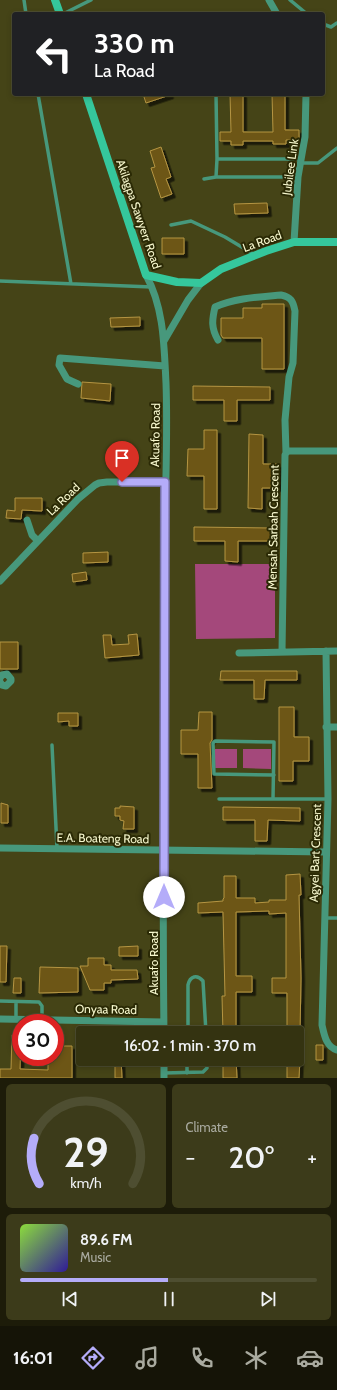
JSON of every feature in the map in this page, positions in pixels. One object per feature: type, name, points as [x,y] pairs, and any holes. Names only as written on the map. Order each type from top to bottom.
[{"type":"street","points":[[55,0],[59,12]]},
{"type":"street","points":[[269,0],[277,12]]},
{"type":"street","name":"Akilagpa Sawyerr Road","points":[[87,96],[146,275],[153,287],[158,303],[164,342]]},
{"type":"street","name":"Jubilee Link","points":[[294,242],[298,176],[305,137],[306,96]]},
{"type":"street","name":"La Road","points":[[164,342],[188,300],[201,283],[221,269],[294,242],[337,242]]},
{"type":"street","points":[[146,275],[177,282],[201,283]]},
{"type":"street","points":[[218,340],[213,331],[213,316],[215,307],[223,303],[243,299],[281,295],[286,296],[293,302],[295,311],[293,363],[289,377],[285,420],[286,453]]},
{"type":"street","name":"Akuafo Road","points":[[163,1026],[165,482],[167,414],[164,342]]},
{"type":"street","points":[[78,384],[67,380],[59,365],[60,358],[165,366]]},
{"type":"street","name":"Mensah Sarbah Crescent","points":[[282,652],[285,455],[288,451],[337,451]]},
{"type":"street","name":"La Road","points":[[0,581],[78,499],[100,483],[165,482]]},
{"type":"street","points":[[27,520],[32,535],[38,541]]},
{"type":"street","name":"Agyei Bart Crescent","points":[[326,651],[328,799],[322,1025],[325,1039],[333,1049],[337,1050]]},
{"type":"street","points":[[239,654],[337,651]]},
{"type":"street","points":[[0,678],[2,675],[7,674],[12,679],[9,685],[6,686],[0,683]]},
{"type":"street","points":[[326,727],[337,727]]},
{"type":"street","name":"E.A. Boateng Road","points":[[0,848],[326,852]]},
{"type":"street","name":"Onyaa Road","points":[[0,1019],[12,1019]]},
{"type":"street","name":"Onyaa Road","points":[[64,1020],[163,1022]]},
{"type":"lane","points":[[24,0],[26,12]]},
{"type":"lane","points":[[67,12],[91,0]]},
{"type":"lane","points":[[290,0],[305,12]]},
{"type":"lane","points":[[325,25],[331,27],[337,23]]},
{"type":"lane","points":[[38,96],[71,284]]},
{"type":"lane","points":[[216,96],[216,177]]},
{"type":"lane","points":[[217,159],[300,161],[318,164],[337,148]]},
{"type":"lane","points":[[204,179],[216,177],[298,176]]},
{"type":"lane","points":[[171,225],[191,221],[256,256]]},
{"type":"lane","points":[[0,281],[153,287]]},
{"type":"lane","points":[[273,799],[274,775],[274,742],[215,741],[213,743],[214,774],[274,775]]},
{"type":"lane","points":[[52,745],[57,848]]},
{"type":"lane","points":[[219,799],[328,799]]},
{"type":"lane","points":[[325,918],[337,918]]},
{"type":"lane","points":[[188,1026],[188,985],[189,980],[196,976],[200,977],[204,985],[206,1026]]},
{"type":"lane","points":[[0,1001],[39,1002],[42,1006],[42,1014]]},
{"type":"lane","points":[[16,1002],[16,1014]]},
{"type":"lane","points":[[187,1066],[187,1073]]},
{"type":"lane","points":[[164,1076],[199,1073],[205,1071],[207,1066]]},
{"type":"shaded area","points":[[195,564],[275,564],[275,638],[196,639]]},
{"type":"shaded area","points":[[215,749],[237,749],[237,768],[215,768]]},
{"type":"shaded area","points":[[243,749],[271,749],[271,769],[243,768]]},
{"type":"building","points":[[144,96],[167,96],[146,103]]},
{"type":"building","points":[[230,96],[243,96],[243,132],[273,132],[272,96],[285,96],[285,130],[299,130],[299,140],[286,140],[286,144],[273,144],[273,141],[243,141],[243,145],[231,145],[231,141],[220,141],[220,132],[231,132]]},
{"type":"building","points":[[161,147],[171,177],[166,179],[172,194],[161,198],[151,168],[155,167],[150,151]]},
{"type":"building","points":[[267,203],[268,213],[235,214],[234,204]]},
{"type":"building","points":[[162,238],[184,238],[184,254],[162,254]]},
{"type":"building","points":[[262,304],[284,304],[284,369],[262,369],[262,338],[223,338],[221,335],[221,318],[243,318],[243,308],[262,308]]},
{"type":"building","points":[[140,317],[140,326],[111,327],[110,318]]},
{"type":"building","points":[[82,382],[111,384],[110,401],[81,398]]},
{"type":"building","points":[[193,386],[270,387],[270,400],[237,400],[237,421],[224,421],[224,400],[193,400]]},
{"type":"building","points":[[204,430],[217,430],[217,509],[204,509],[204,476],[187,476],[188,449],[204,449]]},
{"type":"building","points":[[249,434],[263,435],[263,464],[278,464],[278,488],[262,488],[262,509],[248,508]]},
{"type":"building","points":[[15,498],[42,498],[42,511],[22,510],[21,519],[6,518],[7,510],[15,511]]},
{"type":"building","points":[[194,527],[271,528],[271,541],[238,541],[238,562],[225,561],[225,541],[194,541]]},
{"type":"building","points":[[108,552],[108,562],[83,563],[83,553]]},
{"type":"building","points":[[86,572],[87,580],[73,582],[72,574]]},
{"type":"building","points":[[137,634],[139,655],[105,658],[103,635],[111,635],[112,645],[129,644],[128,635]]},
{"type":"building","points":[[0,642],[18,642],[18,669],[0,669]]},
{"type":"building","points":[[221,671],[297,671],[297,680],[265,680],[264,699],[254,699],[254,680],[220,680]]},
{"type":"building","points":[[279,707],[294,707],[294,737],[309,737],[309,761],[293,761],[293,781],[279,781]]},
{"type":"building","points":[[199,712],[212,712],[212,740],[210,743],[212,788],[198,788],[198,754],[181,754],[181,730],[198,730]]},
{"type":"building","points":[[58,713],[78,713],[78,726],[69,726],[69,721],[58,722]]},
{"type":"building","points":[[1,803],[8,805],[8,823],[1,823]]},
{"type":"building","points":[[120,806],[134,807],[134,829],[123,829],[124,821],[120,820],[120,816],[115,816],[115,808],[120,808]]},
{"type":"building","points":[[223,807],[300,808],[300,821],[268,820],[267,841],[255,841],[255,820],[223,820]]},
{"type":"building","points":[[300,874],[300,1026],[287,1026],[287,993],[272,993],[272,978],[286,978],[286,913],[269,914],[269,911],[236,912],[236,976],[252,976],[252,992],[236,992],[236,1026],[223,1026],[222,996],[225,996],[223,912],[198,913],[198,903],[223,901],[224,876],[236,876],[236,898],[255,898],[255,903],[269,902],[269,900],[286,900],[286,875]]},
{"type":"building","points":[[0,946],[7,946],[6,982],[0,982]]},
{"type":"building","points":[[138,946],[138,956],[119,956],[119,947]]},
{"type":"building","points":[[88,958],[104,958],[104,965],[111,965],[111,970],[137,970],[138,979],[111,980],[111,983],[104,983],[104,990],[90,990],[80,966],[88,966]]},
{"type":"building","points":[[40,967],[78,968],[78,992],[39,993]]},
{"type":"building","points":[[14,978],[21,978],[21,993],[13,993]]},
{"type":"building","points":[[12,1035],[12,1066],[20,1066],[20,1069],[48,1070],[48,1066],[64,1066],[64,1046],[72,1046],[72,1078],[0,1078],[0,1069],[11,1069]]},
{"type":"building","points":[[316,1045],[323,1045],[323,1060],[316,1060]]},
{"type":"building","points":[[115,1066],[121,1066],[122,1078],[115,1078]]},
{"type":"building","points":[[223,1066],[236,1066],[237,1078],[223,1078]]},
{"type":"building","points":[[287,1066],[300,1066],[299,1078],[287,1078]]},
{"type":"route","points":[[122,482],[165,482],[164,897]]}]
